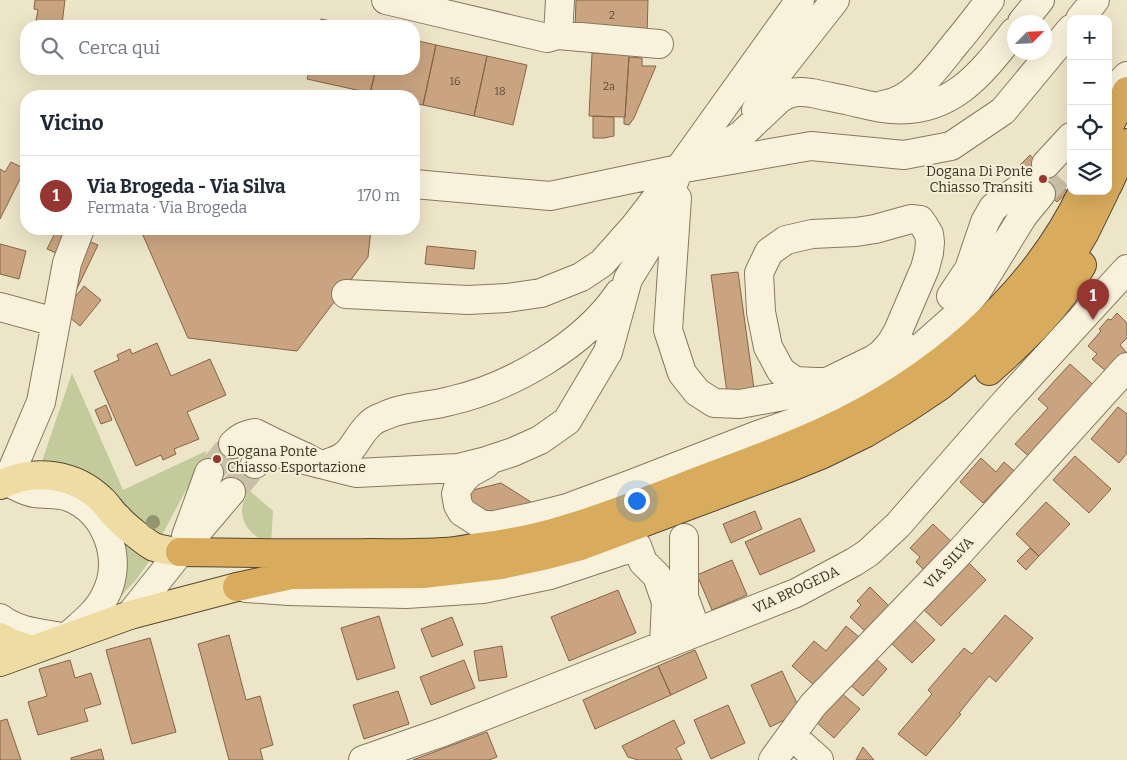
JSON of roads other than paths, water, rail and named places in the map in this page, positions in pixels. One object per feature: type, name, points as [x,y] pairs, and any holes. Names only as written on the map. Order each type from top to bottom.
[{"type":"highway","points":[[1112,177],[1127,143]]},
{"type":"highway","points":[[180,552],[284,554],[443,552],[495,545],[593,521],[782,449],[866,410],[934,366],[966,340],[1007,301],[1047,253],[1073,212],[1081,195]]},
{"type":"highway","points":[[237,587],[291,575],[423,574],[501,565],[547,555],[581,546],[823,454],[866,433],[940,386],[1000,335],[1068,259],[1085,232],[1104,195]]},
{"type":"highway","points":[[637,546],[682,525],[825,473],[850,462],[894,439],[956,398],[1015,348],[1038,325],[1071,283],[1087,257],[1098,232],[1106,195]]},
{"type":"main road","points":[[3,483],[23,476],[40,475],[60,477],[74,481],[96,494],[119,519],[148,543],[162,550],[180,552]]},
{"type":"main road","points":[[0,662],[130,615],[237,587]]},
{"type":"main road","points":[[0,637],[11,643],[34,650]]},
{"type":"street","points":[[386,0],[547,38],[558,35],[658,44]]},
{"type":"street","points":[[558,35],[560,0]]},
{"type":"street","points":[[346,294],[468,300],[507,298],[541,293],[581,277],[602,263],[634,227],[679,169],[800,0]]},
{"type":"street","points":[[741,135],[780,70],[835,0]]},
{"type":"street","points":[[870,106],[886,105],[900,100],[911,93],[925,80],[990,0]]},
{"type":"street","points":[[1028,15],[1040,0]]},
{"type":"street","points":[[1083,15],[1095,0]]},
{"type":"street","points":[[420,185],[550,196],[679,169],[811,146],[904,155],[951,146],[1003,111],[1067,35]]},
{"type":"street","points":[[233,444],[245,435],[255,434],[320,464],[345,456],[353,448],[368,425],[389,413],[449,402],[479,394],[530,370],[574,341],[608,309],[652,242],[679,169],[702,159],[741,135],[785,95],[793,92],[802,92],[889,109],[921,108],[952,96],[983,71],[1007,41]]},
{"type":"street","points":[[1113,95],[1127,76]]},
{"type":"street","points":[[628,279],[608,352],[567,420],[540,440],[470,473],[458,487],[456,494],[462,512],[479,523],[490,526],[567,508],[815,415],[856,395],[929,342],[953,319],[977,291],[1067,144]]},
{"type":"street","points":[[679,169],[668,330],[682,373],[696,392],[714,403],[740,404],[788,395],[830,381],[874,360],[909,334],[949,298],[970,269],[985,222],[993,208],[1000,202],[1049,175]]},
{"type":"street","points":[[830,381],[795,381],[781,371],[768,347],[761,312],[759,272],[769,252],[786,240],[812,234],[856,232],[876,229],[905,220],[920,220],[929,234],[929,248],[925,268],[898,331],[885,350],[874,360]]},
{"type":"street","points":[[0,618],[25,631],[66,638],[97,608],[106,596],[114,567],[113,552],[109,538],[93,513],[80,503],[57,494],[33,493],[3,483],[41,402],[67,263],[78,235]]},
{"type":"street","name":"VIA BROGEDA","points":[[381,757],[796,593],[868,553],[898,525],[1000,408],[1127,269]]},
{"type":"street","points":[[0,307],[55,322]]},
{"type":"street","name":"VIA SILVA","points":[[773,760],[813,705],[959,553],[1127,367]]},
{"type":"street","points":[[255,464],[268,454],[278,453],[356,473],[458,468],[511,453]]},
{"type":"street","points":[[180,552],[209,473]]},
{"type":"street","points":[[130,615],[231,492]]},
{"type":"street","points":[[684,538],[684,597],[697,632]]},
{"type":"street","points":[[237,587],[289,591],[406,594],[483,588],[550,575],[637,546],[643,562],[657,576],[666,602],[664,645]]},
{"type":"street","points":[[791,735],[818,760]]},
{"type":"tunnel","points":[[1041,194],[1058,176]]},
{"type":"tunnel","points":[[209,473],[233,444]]},
{"type":"tunnel","points":[[231,492],[255,464]]},
{"type":"place","name":"Dogana Di Ponte Chiasso Transiti","points":[[1043,179]]},
{"type":"place","name":"Via Brogeda - Via Silva","points":[[1093,320]]},
{"type":"place","name":"Dogana Ponte Chiasso Esportazione","points":[[217,459]]}]
